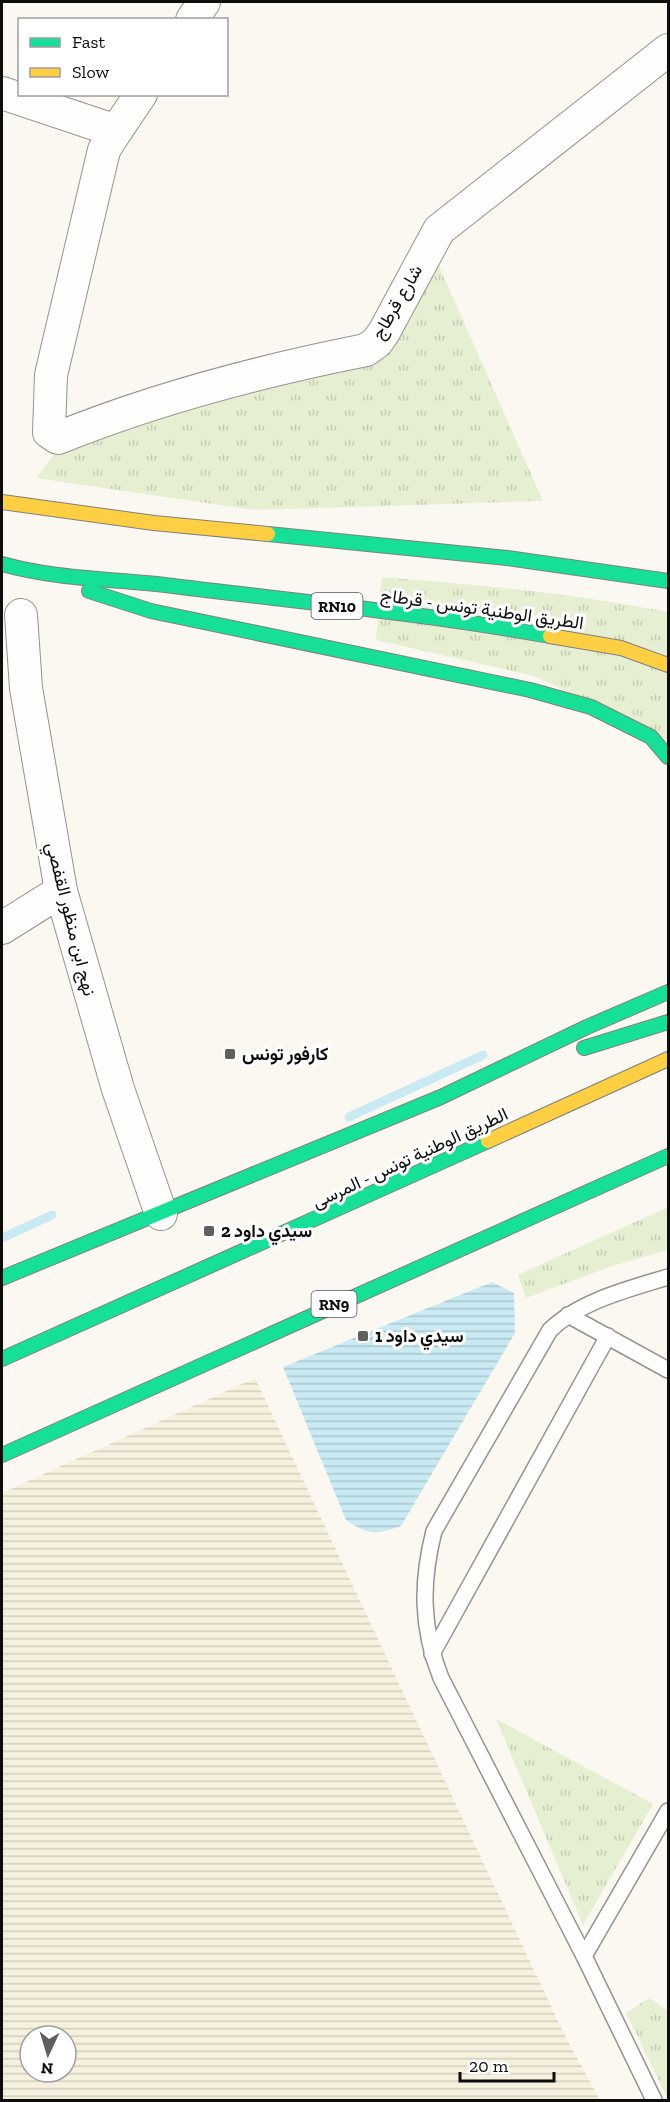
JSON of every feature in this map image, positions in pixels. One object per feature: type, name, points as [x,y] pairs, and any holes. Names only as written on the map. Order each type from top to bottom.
[{"type":"highway","points":[[2,502],[154,523],[507,558],[669,581]]},
{"type":"highway","name":"الطريق الوطنية تونس - قرطاج","points":[[2,564],[31,572],[162,585],[495,626],[621,648],[669,665]]},
{"type":"highway","points":[[31,572],[151,611],[530,690],[591,707],[651,737],[669,757]]},
{"type":"highway","points":[[2,1278],[474,1083],[587,1027],[669,992]]},
{"type":"highway","points":[[474,1083],[669,1022]]},
{"type":"highway","name":"الطريق الوطنية تونس - المرسى","points":[[2,1359],[303,1226],[669,1059]]},
{"type":"highway","name":"RN9","points":[[2,1455],[465,1245],[549,1212],[669,1156]]},
{"type":"highway","points":[[549,1212],[636,1186]]},
{"type":"street","points":[[193,18],[204,2]]},
{"type":"street","name":"شارع قرطاج","points":[[116,130],[104,150],[51,375],[48,422],[49,432],[57,438],[160,400],[263,372],[366,350],[377,342],[384,332],[439,230],[669,50]]},
{"type":"street","points":[[2,93],[116,130],[140,96]]},
{"type":"street","name":"نهج ابن منظور القفصي","points":[[21,615],[26,688],[61,891],[118,1089],[161,1214]]},
{"type":"street","points":[[2,928],[61,891]]},
{"type":"lane","points":[[654,2100],[584,1956],[441,1678],[432,1654],[425,1623],[423,1592],[426,1561],[434,1531],[550,1330],[568,1315],[669,1277]]},
{"type":"lane","points":[[568,1315],[669,1370]]},
{"type":"lane","points":[[432,1654],[608,1336]]},
{"type":"lane","points":[[584,1956],[669,1811]]},
{"type":"shaded area","points":[[255,1378],[565,2036],[600,2100],[2,2100],[2,1493]]},
{"type":"green space","points":[[435,257],[543,501],[254,510],[36,478],[75,428],[355,356]]},
{"type":"green space","points":[[382,577],[562,595],[668,612],[668,740],[534,676],[376,640]]},
{"type":"green space","points":[[668,1207],[668,1250],[612,1266],[526,1298],[518,1275]]},
{"type":"green space","points":[[496,1719],[653,1804],[583,1925]]},
{"type":"green space","points":[[649,1998],[668,2011],[668,2099],[626,2013]]},
{"type":"water","points":[[492,1282],[514,1293],[515,1333],[401,1526],[378,1532],[360,1529],[346,1520],[283,1367]]},
{"type":"waterway","points":[[349,1117],[483,1055]]},
{"type":"waterway","points":[[2,1238],[52,1215]]},
{"type":"traffic: fast","points":[[268,534],[507,558],[668,581]]},
{"type":"traffic: fast","points":[[2,564],[63,576],[165,585],[358,608],[550,636]]},
{"type":"traffic: fast","points":[[89,591],[151,611],[530,690],[591,707],[651,737],[668,757]]},
{"type":"traffic: fast","points":[[2,1278],[441,1097],[587,1027],[668,992]]},
{"type":"traffic: fast","points":[[584,1048],[668,1022]]},
{"type":"traffic: fast","points":[[2,1359],[488,1141]]},
{"type":"traffic: fast","points":[[2,1455],[668,1156]]},
{"type":"traffic: slow","points":[[2,502],[154,523],[268,534]]},
{"type":"traffic: slow","points":[[550,636],[621,648],[668,665]]},
{"type":"traffic: slow","points":[[488,1141],[668,1059]]},
{"type":"place","name":"كارفور تونس","points":[[230,1054]]},
{"type":"place","name":"سيدي داود 2","points":[[209,1231]]},
{"type":"place","name":"سيدي داود 1","points":[[363,1336]]}]
